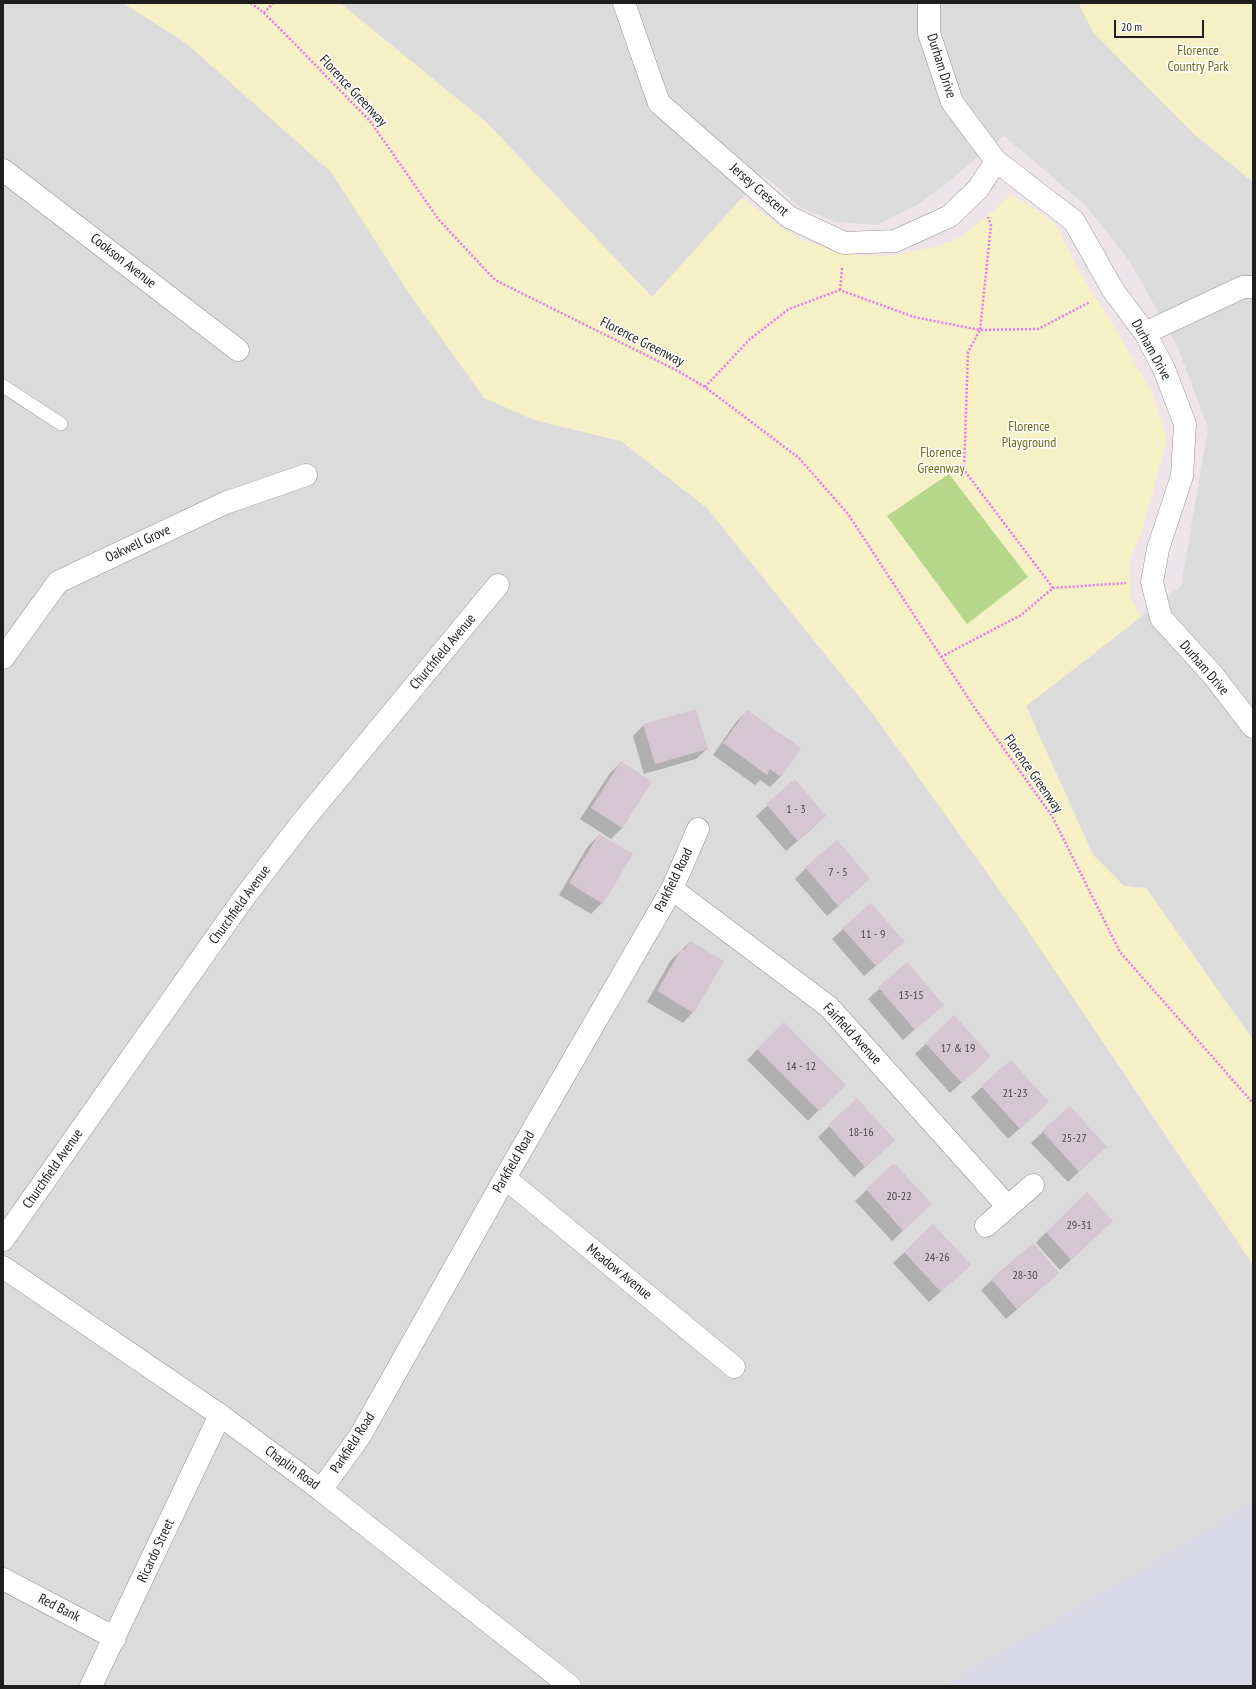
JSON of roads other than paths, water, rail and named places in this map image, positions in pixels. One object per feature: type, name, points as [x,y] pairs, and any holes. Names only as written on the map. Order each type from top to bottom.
[{"type":"street","name":"Jersey Crescent","points":[[624,3],[659,103],[789,216],[844,243],[894,241],[950,216],[978,189],[996,161]]},
{"type":"street","name":"Durham Drive","points":[[929,3],[929,33],[952,102],[996,161],[1074,221],[1113,290],[1145,333],[1164,369],[1185,424],[1182,476],[1158,549],[1152,582],[1161,618],[1213,675],[1253,727]]},
{"type":"street","name":"Cookson Avenue","points":[[5,175],[238,350]]},
{"type":"street","points":[[1145,333],[1243,287],[1253,287]]},
{"type":"street","name":"Oakwell Grove","points":[[3,658],[58,582],[225,503],[306,475]]},
{"type":"street","name":"Churchfield Avenue","points":[[3,1240],[243,899],[303,821],[498,585]]},
{"type":"street","name":"Parkfield Road","points":[[322,1490],[360,1436],[505,1178],[672,888],[698,829]]},
{"type":"street","name":"Fairfield Avenue","points":[[672,888],[829,1007],[1008,1207]]},
{"type":"street","name":"Meadow Avenue","points":[[505,1178],[734,1367]]},
{"type":"street","points":[[986,1226],[1033,1185]]},
{"type":"street","name":"Chaplin Road","points":[[3,1267],[220,1415],[322,1490],[570,1686]]},
{"type":"street","name":"Ricardo Street","points":[[91,1686],[116,1638],[220,1415]]},
{"type":"street","name":"Red Bank","points":[[3,1579],[116,1638]]},
{"type":"lane","points":[[3,386],[61,424]]},
{"type":"park label","name":"Florence Country Park","points":[[1198,60]]},
{"type":"park label","name":"Florence Playground","points":[[1029,436]]},
{"type":"park label","name":"Florence Greenway","points":[[941,462]]}]
